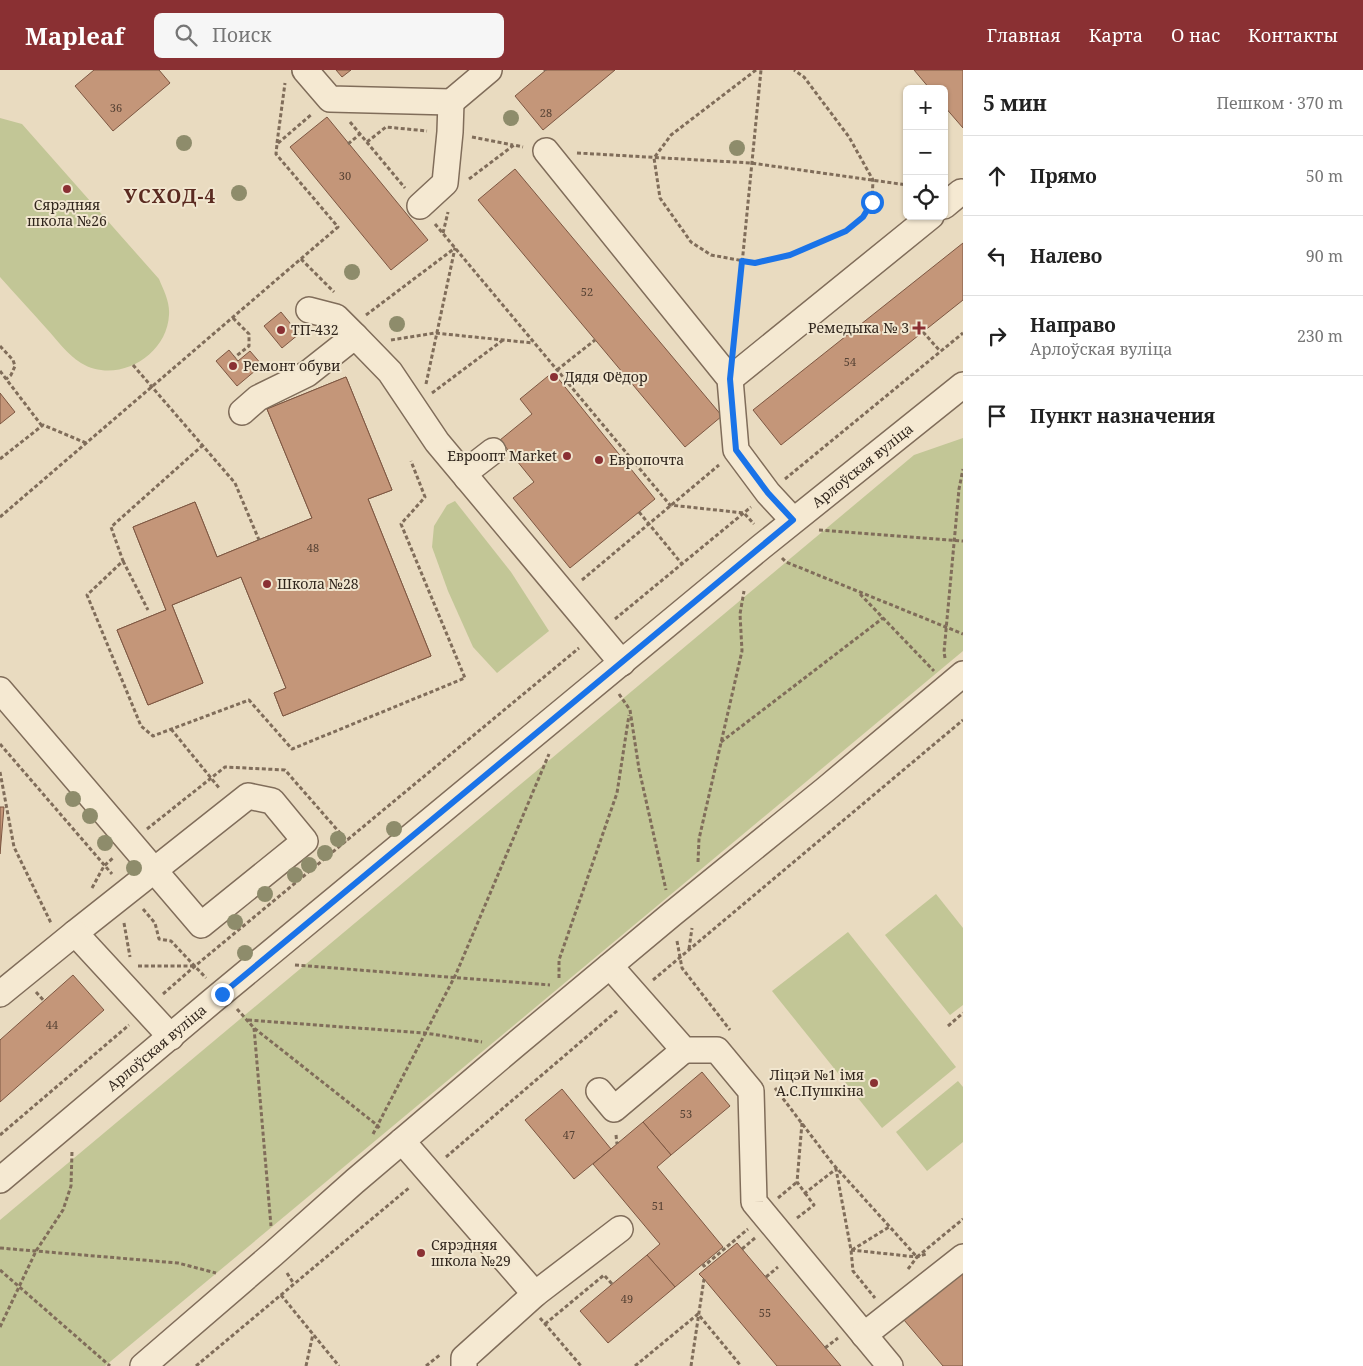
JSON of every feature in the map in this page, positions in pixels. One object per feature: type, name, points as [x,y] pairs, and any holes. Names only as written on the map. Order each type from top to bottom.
[{"type":"street","points":[[295,75],[330,99],[451,102],[489,70]]},
{"type":"street","points":[[420,206],[445,183],[451,102]]},
{"type":"street","points":[[546,151],[730,379],[736,450],[768,493],[793,520]]},
{"type":"street","points":[[730,379],[926,220]]},
{"type":"street","points":[[310,310],[336,317],[358,327],[437,442],[622,663]]},
{"type":"street","points":[[242,412],[258,398],[307,374],[358,327]]},
{"type":"street","name":"Арлоўская вуліца","points":[[0,1180],[793,520],[963,385]]},
{"type":"street","points":[[467,478],[471,468],[493,451]]},
{"type":"street","points":[[143,1366],[244,1280],[355,1181],[610,966],[669,903],[696,895],[956,680]]},
{"type":"street","points":[[0,690],[155,871],[201,925],[305,841],[272,801],[248,796],[155,871],[68,938],[0,994]]},
{"type":"street","points":[[68,938],[146,1010],[171,1037]]},
{"type":"street","points":[[610,966],[684,1050]]},
{"type":"street","points":[[599,1091],[614,1109],[684,1050],[717,1050],[752,1091],[754,1202],[854,1334],[890,1366]]},
{"type":"street","points":[[399,1144],[429,1171],[535,1294]]},
{"type":"street","points":[[464,1366],[464,1358],[535,1294],[620,1229]]},
{"type":"street","points":[[854,1334],[963,1257]]},
{"type":"path","points":[[756,70],[671,135],[654,158],[660,198],[691,242],[711,255],[755,263],[790,255],[846,231],[863,217],[872,202],[873,180],[849,137],[804,77],[794,70]]},
{"type":"path","points":[[730,379],[761,70]]},
{"type":"path","points":[[0,517],[338,227],[276,154],[295,75]]},
{"type":"path","points":[[277,144],[330,99],[670,505],[744,513]]},
{"type":"path","points":[[348,144],[360,134]]},
{"type":"path","points":[[468,180],[514,145],[546,151],[751,164],[903,184]]},
{"type":"path","points":[[443,233],[449,208]]},
{"type":"path","points":[[358,327],[455,248]]},
{"type":"path","points":[[424,390],[455,248]]},
{"type":"path","points":[[301,259],[341,299]]},
{"type":"path","points":[[232,318],[249,334],[249,346],[235,357]]},
{"type":"path","points":[[923,332],[940,351]]},
{"type":"path","points":[[0,1135],[195,966],[963,332]]},
{"type":"path","points":[[389,340],[437,333],[534,343]]},
{"type":"path","points":[[430,394],[504,340]]},
{"type":"path","points":[[557,370],[595,340]]},
{"type":"path","points":[[0,346],[4,348],[15,366],[11,375],[6,379]]},
{"type":"path","points":[[134,365],[235,483],[259,540]]},
{"type":"path","points":[[0,371],[42,426],[86,443]]},
{"type":"path","points":[[0,459],[42,426]]},
{"type":"path","points":[[148,610],[122,562],[111,527],[203,445]]},
{"type":"path","points":[[564,595],[736,450]]},
{"type":"path","points":[[122,562],[87,595],[141,726],[154,736],[248,700],[292,749],[465,678],[401,524],[425,497],[411,461]]},
{"type":"path","points":[[956,680],[944,652],[959,489],[963,469]]},
{"type":"path","points":[[639,512],[682,564]]},
{"type":"path","points":[[824,531],[963,541]]},
{"type":"path","points":[[774,563],[781,557]]},
{"type":"path","points":[[786,562],[963,634]]},
{"type":"path","points":[[689,950],[696,895],[699,839],[742,650],[740,614],[744,589]]},
{"type":"path","points":[[858,592],[883,618],[956,680]]},
{"type":"path","points":[[721,742],[883,618]]},
{"type":"path","points":[[617,692],[630,710],[638,769],[682,968],[731,1031]]},
{"type":"path","points":[[558,982],[559,960],[618,793],[630,710]]},
{"type":"path","points":[[196,1366],[963,720]]},
{"type":"path","points":[[171,729],[211,778]]},
{"type":"path","points":[[0,744],[124,895],[155,923],[159,939],[171,941],[195,966]]},
{"type":"path","points":[[373,1134],[454,978],[552,746]]},
{"type":"path","points":[[0,772],[14,847],[68,938]]},
{"type":"path","points":[[124,895],[131,966],[195,966]]},
{"type":"path","points":[[296,964],[557,985],[590,982]]},
{"type":"path","points":[[948,1026],[963,1014]]},
{"type":"path","points":[[399,1144],[254,1028],[248,1020],[425,1033],[490,1043]]},
{"type":"path","points":[[254,1028],[273,1254]]},
{"type":"path","points":[[773,1085],[836,1169],[917,1257]]},
{"type":"path","points":[[772,1204],[796,1182],[802,1123]]},
{"type":"path","points":[[0,1129],[8,1129]]},
{"type":"path","points":[[616,1135],[617,1144]]},
{"type":"path","points":[[0,1327],[36,1251],[63,1210],[71,1186],[72,1146]]},
{"type":"path","points":[[805,1193],[836,1169]]},
{"type":"path","points":[[836,1169],[853,1271],[877,1300]]},
{"type":"path","points":[[795,1219],[814,1205],[796,1182]]},
{"type":"path","points":[[906,1273],[917,1257],[963,1219]]},
{"type":"path","points":[[703,1264],[704,1266],[754,1224]]},
{"type":"path","points":[[851,1250],[889,1227]]},
{"type":"path","points":[[742,1249],[762,1233]]},
{"type":"path","points":[[0,1248],[178,1263],[244,1280]]},
{"type":"path","points":[[851,1250],[917,1257]]},
{"type":"path","points":[[766,1277],[779,1266]]},
{"type":"path","points":[[0,1270],[110,1366]]},
{"type":"path","points":[[545,1324],[604,1275],[612,1284]]},
{"type":"path","points":[[691,1366],[704,1279]]},
{"type":"path","points":[[281,1295],[340,1366]]},
{"type":"path","points":[[635,1366],[698,1314]]},
{"type":"path","points":[[698,1314],[741,1366]]},
{"type":"path","points":[[306,1366],[313,1334]]},
{"type":"path","points":[[825,1348],[854,1334]]},
{"type":"green space","points":[[0,118],[22,124],[159,279],[169,306],[166,330],[150,354],[138,363],[110,371],[95,369],[81,363],[62,347],[0,277]]},
{"type":"green space","points":[[963,438],[963,651],[105,1366],[0,1366],[0,1220],[914,455]]},
{"type":"green space","points":[[455,501],[511,572],[549,631],[497,673],[473,647],[448,591],[432,547],[434,526],[447,505]]},
{"type":"green space","points":[[936,894],[963,928],[963,1005],[950,1015],[885,935]]},
{"type":"green space","points":[[848,932],[956,1067],[882,1128],[772,991]]},
{"type":"green space","points":[[958,1081],[963,1087],[963,1142],[927,1171],[896,1132]]},
{"type":"building","points":[[94,70],[159,70],[170,83],[113,131],[75,86]]},
{"type":"building","points":[[336,70],[351,70],[342,77]]},
{"type":"building","points":[[546,70],[615,70],[543,130],[515,96]]},
{"type":"building","points":[[914,70],[963,70],[963,128],[948,111],[948,85],[927,85]]},
{"type":"building","points":[[327,117],[428,240],[391,270],[290,147]]},
{"type":"building","points":[[515,169],[722,416],[685,447],[478,200]]},
{"type":"building","points":[[963,243],[963,300],[781,445],[753,410]]},
{"type":"building","name":"ТП-432","points":[[281,312],[299,334],[282,348],[264,326]]},
{"type":"building","points":[[229,350],[238,361],[250,351],[262,365],[237,386],[216,361]]},
{"type":"building","name":"Евроопт Market","points":[[553,372],[655,499],[570,568],[513,498],[534,482],[500,440],[532,414],[520,399]]},
{"type":"building","points":[[346,377],[392,490],[368,499],[431,656],[283,716],[274,693],[286,688],[241,577],[172,605],[203,683],[148,705],[117,630],[166,610],[133,527],[195,502],[217,557],[312,518],[267,409]],"holes":[[[351,560],[378,630],[309,656],[282,587]]]},
{"type":"building","points":[[346,377],[392,490],[368,499],[431,656],[283,716],[274,693],[286,688],[241,577],[172,605],[203,683],[148,705],[117,630],[166,610],[133,527],[195,502],[217,557],[312,518],[267,409]]},
{"type":"building","points":[[0,393],[15,412],[0,424]]},
{"type":"building","points":[[0,807],[4,807],[0,854]]},
{"type":"building","points":[[73,975],[104,1010],[0,1102],[0,1040]]},
{"type":"building","points":[[702,1072],[730,1106],[671,1155],[643,1122]]},
{"type":"building","points":[[562,1089],[611,1149],[574,1179],[525,1120]]},
{"type":"building","points":[[643,1122],[671,1155],[657,1167],[723,1247],[675,1287],[647,1255],[660,1244],[593,1164]]},
{"type":"building","points":[[737,1243],[841,1366],[777,1366],[699,1274]]},
{"type":"building","points":[[647,1255],[675,1287],[608,1343],[580,1311]]},
{"type":"building","points":[[963,1271],[963,1366],[943,1366],[904,1320]]},
{"type":"place","name":"Сярэдняя школа №26","points":[[67,189]]},
{"type":"place","name":"Ремедыка № 3","points":[[919,328]]},
{"type":"place","name":"ТП-432","points":[[281,330]]},
{"type":"place","name":"Ремонт обуви","points":[[233,366]]},
{"type":"place","name":"Дядя Фёдор","points":[[554,377]]},
{"type":"place","name":"Евроопт Market","points":[[567,456]]},
{"type":"place","name":"Европочта","points":[[599,460]]},
{"type":"place","name":"Школа №28","points":[[267,584]]},
{"type":"place","name":"Ліцэй №1 імя А.С.Пушкіна","points":[[874,1083]]},
{"type":"place","name":"Сярэдняя школа №29","points":[[421,1253]]},
{"type":"district","name":"УСХОД-4","points":[[170,196]]},
{"type":"route","points":[[222,994],[793,520],[768,493],[736,450],[730,379],[742,261],[755,263],[790,255],[846,231],[863,217],[872,202]]}]
